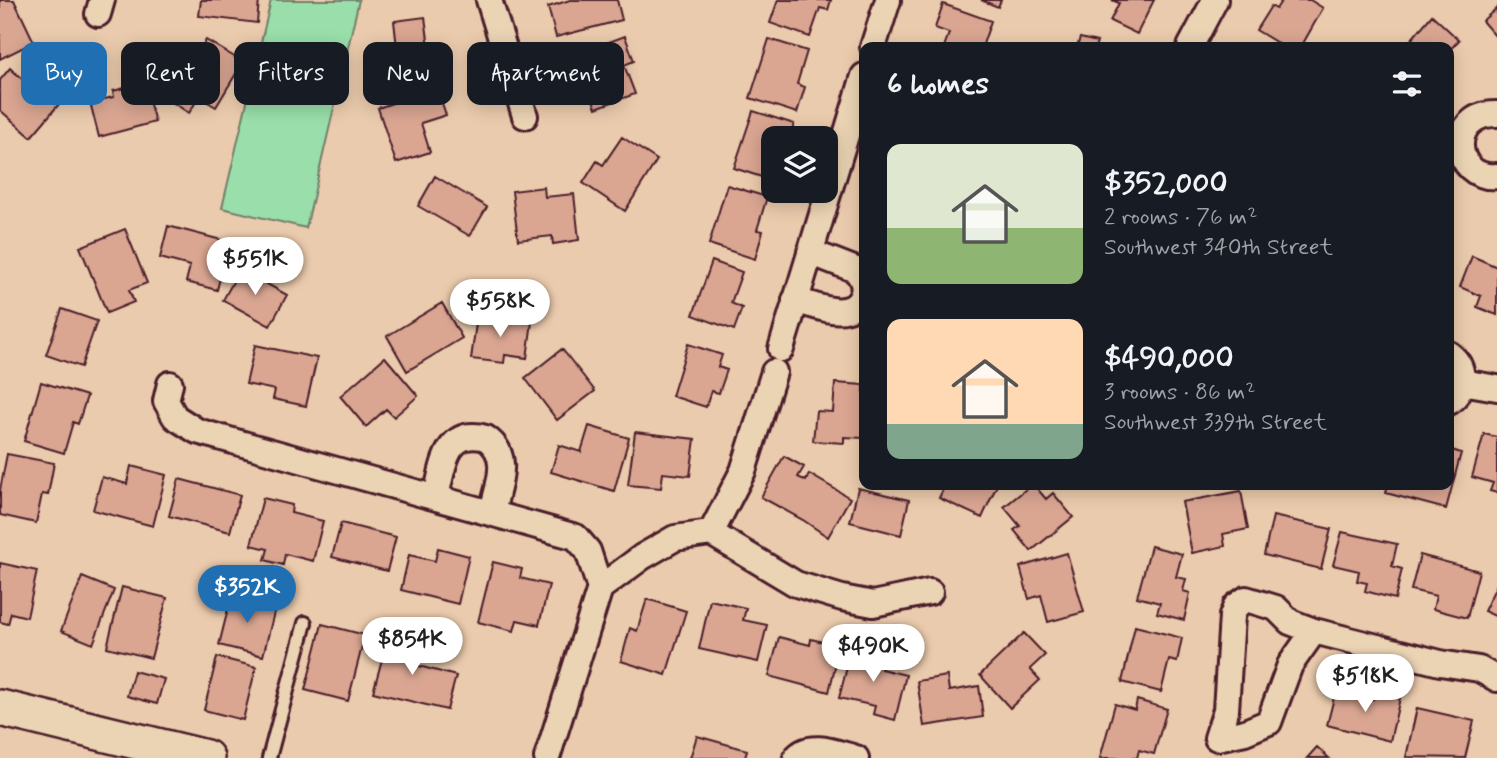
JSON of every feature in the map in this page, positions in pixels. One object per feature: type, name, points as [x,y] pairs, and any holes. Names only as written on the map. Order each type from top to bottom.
[{"type":"main road","points":[[0,708],[206,758]]},
{"type":"street","points":[[489,0],[525,116]]},
{"type":"street","points":[[875,42],[888,0]]},
{"type":"street","points":[[1193,42],[1215,0]]},
{"type":"street","points":[[711,533],[743,471],[859,92]]},
{"type":"street","points":[[1497,114],[1476,118],[1463,133],[1461,143],[1466,162],[1473,170],[1482,175],[1497,176]]},
{"type":"street","points":[[810,252],[856,270],[859,276]]},
{"type":"street","points":[[795,300],[842,311],[850,309],[859,300]]},
{"type":"street","points":[[1454,360],[1458,364],[1455,392],[1497,388]]},
{"type":"street","points":[[170,384],[166,401],[175,417],[197,432],[576,537],[588,551],[600,588],[547,758]]},
{"type":"street","points":[[436,497],[451,447],[466,436],[486,438],[500,451],[502,461],[492,512]]},
{"type":"street","points":[[600,588],[642,557],[676,538],[711,533],[796,584],[842,598],[873,604],[930,592]]},
{"type":"street","points":[[1314,631],[1290,664],[1269,722],[1245,732],[1217,738],[1226,710],[1232,616],[1236,607],[1246,598],[1276,608],[1290,622],[1314,631],[1440,663],[1479,669],[1497,678]]},
{"type":"street","points":[[796,758],[807,750],[821,749],[856,758]]},
{"type":"lane","points":[[269,758],[305,623]]},
{"type":"green space","points":[[271,0],[359,0],[349,43],[261,42]]},
{"type":"green space","points":[[246,105],[335,105],[306,228],[222,208]]},
{"type":"building","points":[[0,0],[14,0],[34,42],[21,42],[21,48],[0,59]]},
{"type":"building","points":[[201,0],[259,0],[257,23],[199,16]]},
{"type":"building","points":[[570,0],[617,0],[622,20],[556,37],[548,7]]},
{"type":"building","points":[[778,0],[831,0],[828,10],[820,8],[810,37],[770,23]]},
{"type":"building","points":[[981,0],[1001,0],[998,7]]},
{"type":"building","points":[[1112,0],[1154,0],[1137,34],[1110,21],[1119,3]]},
{"type":"building","points":[[1282,0],[1310,0],[1323,8],[1304,42],[1276,42],[1256,30],[1271,6],[1276,9]]},
{"type":"building","points":[[943,4],[991,21],[984,42],[946,42],[949,33],[935,28]]},
{"type":"building","points":[[1497,8],[1497,38],[1482,21]]},
{"type":"building","points":[[1432,15],[1459,40],[1454,46],[1454,42],[1409,42]]},
{"type":"building","points":[[425,17],[428,42],[396,42],[394,21]]},
{"type":"building","points":[[625,36],[634,61],[624,65],[624,42],[609,42]]},
{"type":"building","points":[[1080,38],[1097,42],[1079,42]]},
{"type":"building","points":[[769,39],[807,51],[797,84],[805,87],[797,113],[750,98]]},
{"type":"building","points":[[220,48],[234,57],[234,77],[220,100]]},
{"type":"building","points":[[624,65],[635,94],[624,98]]},
{"type":"building","points":[[10,68],[21,78],[21,105],[58,105],[31,137],[0,110],[0,80]]},
{"type":"building","points":[[121,89],[121,105],[150,105],[155,122],[99,137],[91,105],[107,105],[107,98],[114,97],[113,91]]},
{"type":"building","points":[[177,105],[194,105],[189,113]]},
{"type":"building","points":[[387,105],[443,105],[446,115],[421,123],[430,152],[396,163],[378,108]]},
{"type":"building","points":[[753,111],[794,124],[761,126],[761,177],[734,168]]},
{"type":"building","points":[[622,137],[657,160],[625,211],[583,183],[597,161],[603,165]]},
{"type":"building","points":[[435,176],[487,207],[470,236],[418,206]]},
{"type":"building","points":[[727,185],[761,195],[761,203],[765,203],[757,230],[763,231],[755,259],[709,244]]},
{"type":"building","points":[[544,187],[545,197],[574,194],[579,240],[553,244],[552,236],[518,240],[512,191]]},
{"type":"building","points":[[168,226],[229,242],[217,290],[186,282],[190,266],[160,258]]},
{"type":"building","points":[[125,229],[147,283],[129,290],[134,302],[107,313],[80,247]]},
{"type":"building","points":[[1472,256],[1497,267],[1497,315],[1477,307],[1481,296],[1460,287]]},
{"type":"building","points":[[712,261],[742,272],[731,303],[742,308],[734,330],[693,315]]},
{"type":"building","points":[[240,269],[287,295],[270,326],[223,300]]},
{"type":"building","points":[[442,303],[462,338],[407,371],[387,336]]},
{"type":"building","points":[[62,309],[97,321],[81,367],[46,355]]},
{"type":"building","points":[[477,316],[532,322],[527,358],[505,355],[504,363],[471,359]]},
{"type":"building","points":[[688,344],[722,355],[718,367],[727,370],[719,393],[711,391],[706,407],[672,396]]},
{"type":"building","points":[[255,345],[317,358],[306,406],[273,399],[275,390],[246,384]]},
{"type":"building","points":[[562,349],[595,391],[557,420],[525,378]]},
{"type":"building","points":[[385,357],[418,396],[394,417],[386,409],[366,427],[340,396]]},
{"type":"building","points":[[41,382],[87,396],[78,424],[73,422],[64,453],[24,441]]},
{"type":"building","points":[[835,383],[859,385],[859,438],[844,437],[844,443],[813,441],[816,411],[833,412]]},
{"type":"building","points":[[589,426],[629,438],[614,491],[551,472],[559,445],[581,452]]},
{"type":"building","points":[[635,432],[695,439],[690,476],[663,473],[661,488],[628,485]]},
{"type":"building","points":[[1484,434],[1497,437],[1497,493],[1490,491],[1493,483],[1472,477]]},
{"type":"building","points":[[1454,451],[1461,453],[1454,479]]},
{"type":"building","points":[[7,454],[54,463],[48,495],[42,494],[36,523],[0,515],[0,490]]},
{"type":"building","points":[[784,456],[804,467],[798,477],[806,481],[809,474],[850,498],[828,537],[761,497]]},
{"type":"building","points":[[131,466],[166,475],[153,526],[93,510],[102,477],[127,484]]},
{"type":"building","points":[[179,479],[240,495],[230,532],[169,516]]},
{"type":"building","points":[[858,488],[909,500],[901,535],[850,522]]},
{"type":"building","points":[[943,490],[995,490],[982,518],[939,498]]},
{"type":"building","points":[[1025,490],[1038,490],[1046,499],[1053,493],[1073,517],[1031,551],[1014,530],[1020,526],[1004,507]]},
{"type":"building","points":[[1387,490],[1451,490],[1446,509],[1386,493]]},
{"type":"building","points":[[1241,491],[1248,529],[1223,534],[1225,546],[1192,553],[1182,502]]},
{"type":"building","points":[[263,498],[292,505],[291,513],[323,521],[313,561],[285,554],[283,565],[265,560],[268,549],[251,545]]},
{"type":"building","points":[[1273,516],[1331,529],[1321,569],[1264,555]]},
{"type":"building","points":[[341,523],[396,537],[387,571],[332,557]]},
{"type":"building","points":[[1342,532],[1397,544],[1392,566],[1402,569],[1395,599],[1365,591],[1367,583],[1357,581],[1359,571],[1333,565]]},
{"type":"building","points":[[1151,546],[1182,554],[1176,577],[1186,579],[1183,591],[1190,593],[1184,620],[1157,613],[1160,603],[1137,597]]},
{"type":"building","points":[[438,548],[469,556],[458,604],[401,590],[409,555],[435,561]]},
{"type":"building","points":[[1067,553],[1084,612],[1048,622],[1041,595],[1029,599],[1020,567]]},
{"type":"building","points":[[1420,555],[1479,571],[1467,618],[1433,609],[1436,596],[1411,590]]},
{"type":"building","points":[[493,562],[522,569],[520,578],[549,585],[539,625],[517,620],[514,631],[478,622]]},
{"type":"building","points":[[0,563],[37,571],[27,617],[11,613],[8,624],[0,622]]},
{"type":"building","points":[[82,577],[114,590],[93,644],[61,631]]},
{"type":"building","points":[[1497,584],[1497,617],[1484,611]]},
{"type":"building","points":[[122,587],[167,598],[151,658],[107,647]]},
{"type":"building","points":[[232,593],[276,605],[263,656],[219,645]]},
{"type":"building","points":[[647,599],[686,611],[666,675],[621,661],[630,628],[637,631]]},
{"type":"building","points":[[710,600],[746,608],[743,620],[767,625],[758,662],[699,649]]},
{"type":"building","points":[[322,624],[365,635],[348,701],[305,690]]},
{"type":"building","points":[[1135,626],[1182,638],[1177,662],[1169,660],[1161,692],[1122,682]]},
{"type":"building","points":[[1024,633],[1045,655],[1030,669],[1040,680],[1010,708],[980,675]]},
{"type":"building","points":[[389,634],[414,641],[408,663],[456,676],[447,710],[373,692]]},
{"type":"building","points":[[779,637],[810,645],[811,639],[840,646],[829,692],[769,676]]},
{"type":"building","points":[[852,648],[885,656],[881,669],[906,675],[895,720],[873,714],[875,706],[839,698]]},
{"type":"building","points":[[217,657],[256,667],[243,720],[204,710]]},
{"type":"building","points":[[134,671],[164,679],[157,704],[127,696]]},
{"type":"building","points":[[947,676],[949,691],[979,686],[983,717],[924,726],[917,681]]},
{"type":"building","points":[[1336,690],[1373,699],[1375,692],[1400,698],[1390,741],[1327,725]]},
{"type":"building","points":[[1137,700],[1167,709],[1154,754],[1139,750],[1137,758],[1100,758],[1115,704],[1135,710]]},
{"type":"building","points":[[1417,708],[1474,721],[1465,758],[1406,757]]},
{"type":"building","points":[[697,736],[747,750],[745,758],[690,758]]},
{"type":"building","points":[[1317,747],[1329,758],[1307,758]]}]
